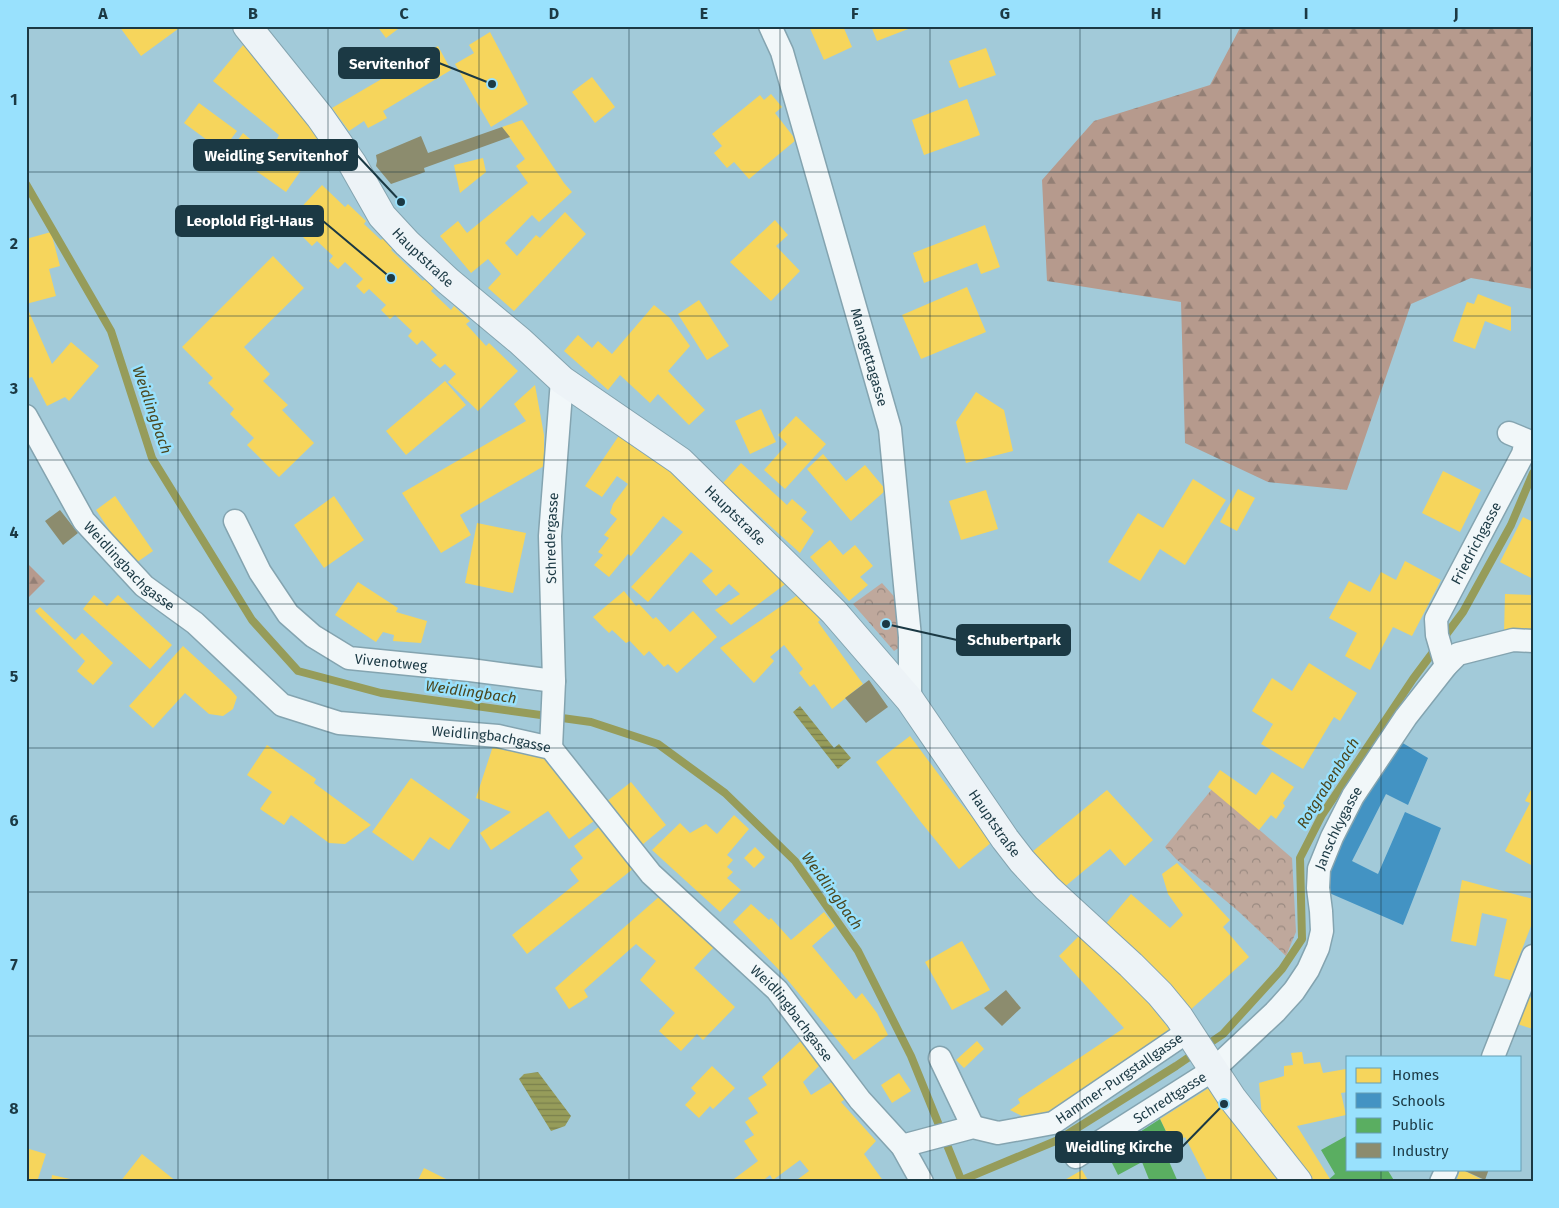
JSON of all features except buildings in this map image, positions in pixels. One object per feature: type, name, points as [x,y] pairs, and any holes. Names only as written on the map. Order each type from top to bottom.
[{"type":"main road","name":"Hauptstraße","points":[[247,26],[320,117],[352,163],[382,216],[420,256],[520,341],[562,380],[680,461],[834,612],[910,700],[1004,839],[1022,861],[1047,888],[1097,932],[1160,994],[1201,1049],[1232,1098],[1298,1182]]},
{"type":"street","name":"Managettagasse","points":[[770,26],[782,52],[890,429],[910,637],[910,700]]},
{"type":"street","name":"Schredergasse","points":[[552,738],[554,689],[550,536],[562,380]]},
{"type":"street","name":"Weidlingbachgasse","points":[[26,416],[84,521],[144,586],[195,623],[282,706],[339,723],[498,736],[552,738],[651,874],[777,990],[860,1100],[902,1146],[922,1182]]},
{"type":"street","name":"Friedrichgasse","points":[[1446,666],[1437,635],[1436,619],[1523,454],[1526,440],[1509,433]]},
{"type":"street","name":"Vivenotweg","points":[[235,521],[260,572],[288,614],[313,636],[349,658],[470,670],[554,689]]},
{"type":"street","name":"Janschkygasse","points":[[1201,1049],[1275,1012],[1294,991],[1308,970],[1318,948],[1322,931],[1318,869],[1332,837],[1353,796],[1406,717],[1446,666],[1458,654],[1513,640],[1533,641]]},
{"type":"street","points":[[1493,1056],[1533,956]]},
{"type":"street","name":"Hammer-Purgstallgasse","points":[[965,1129],[998,1134],[1053,1123],[1201,1049]]},
{"type":"street","name":"Schredtgasse","points":[[1076,1157],[1201,1049]]},
{"type":"street","points":[[902,1146],[965,1129],[940,1058]]},
{"type":"street","points":[[1441,1182],[1446,1170]]},
{"type":"green space","points":[[1241,26],[1533,26],[1533,289],[1471,278],[1411,304],[1347,490],[1268,482],[1185,443],[1181,302],[1047,281],[1042,180],[1094,121],[1210,85]]},
{"type":"green space","points":[[26,562],[45,581],[26,600]]},
{"type":"green space","points":[[882,583],[900,603],[903,645],[894,651],[853,604]]},
{"type":"green space","points":[[1212,789],[1292,858],[1296,932],[1286,956],[1238,911],[1176,859],[1165,847]]},
{"type":"shaded area","points":[[800,706],[834,748],[839,744],[851,758],[838,769],[793,712]]},
{"type":"shaded area","points":[[538,1072],[571,1116],[565,1126],[551,1131],[519,1079],[524,1074]]},
{"type":"waterway","name":"Weidlingbach","points":[[26,184],[111,331],[152,458],[252,620],[298,671],[381,693],[591,722],[658,744],[725,793],[795,861],[858,951],[911,1056],[962,1182]]},
{"type":"waterway","name":"Rotgrabenbach","points":[[962,1180],[1058,1140],[1176,1066],[1223,1034],[1282,969],[1302,939],[1300,858],[1322,815],[1413,679],[1463,612],[1511,525],[1533,473]]},
{"type":"place","name":"Servitenhof","points":[[492,84]]},
{"type":"place","name":"Weidling Servitenhof","points":[[401,202]]},
{"type":"place","name":"Leoplold Figl-Haus","points":[[391,278]]},
{"type":"place","name":"Schubertpark","points":[[886,624]]},
{"type":"place","name":"Weidling Kirche","points":[[1224,1104]]}]
